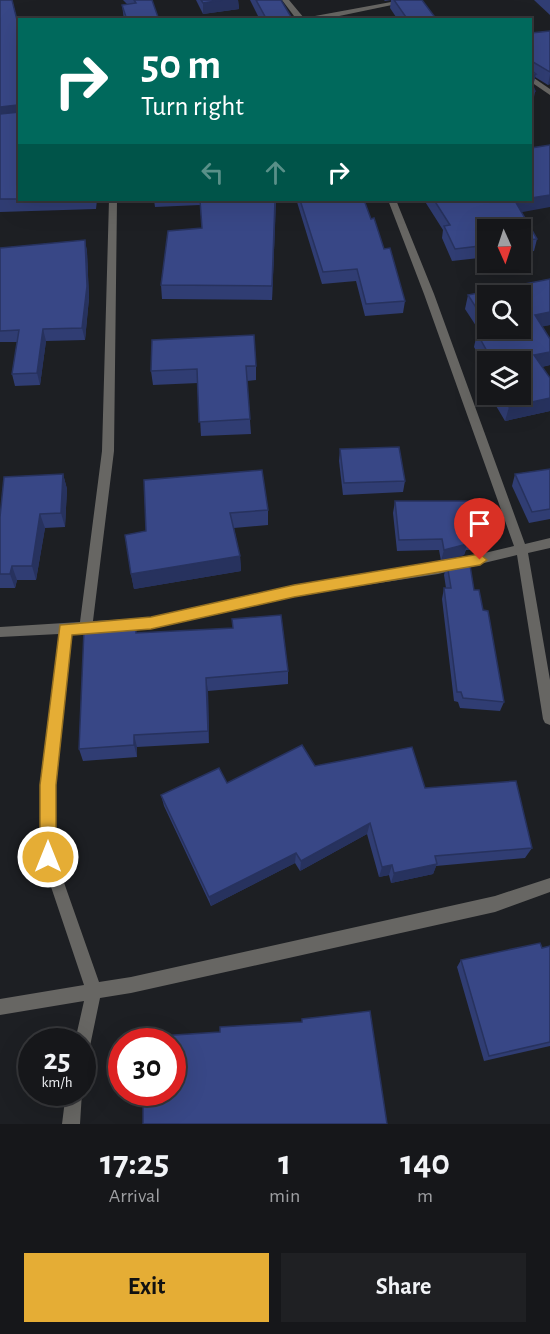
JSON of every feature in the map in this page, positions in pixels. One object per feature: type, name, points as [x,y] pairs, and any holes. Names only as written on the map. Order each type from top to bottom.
[{"type":"street","points":[[285,0],[299,18]]},
{"type":"street","points":[[317,18],[413,0]]},
{"type":"street","points":[[532,79],[550,93]]},
{"type":"street","points":[[86,628],[108,451],[113,201]]},
{"type":"street","points":[[392,201],[429,294],[522,551],[550,719]]},
{"type":"street","points":[[0,632],[151,623],[294,591],[438,569],[550,543]]},
{"type":"street","points":[[66,629],[48,785],[48,857],[77,950],[94,991],[86,1028]]},
{"type":"street","points":[[0,1007],[94,991],[495,904],[550,885]]},
{"type":"street","points":[[71,1124],[73,1106]]},
{"type":"building","points":[[0,0],[12,0],[18,24],[18,108],[17,105],[0,107]]},
{"type":"building","points":[[134,0],[152,0],[158,18],[126,18],[122,5],[136,3]]},
{"type":"building","points":[[201,0],[222,0],[203,3]]},
{"type":"building","points":[[256,0],[281,0],[292,18],[266,18]]},
{"type":"building","points":[[394,0],[422,0],[436,18],[407,18]]},
{"type":"building","points":[[550,31],[550,72],[533,62],[532,66],[532,33]]},
{"type":"building","points":[[18,112],[18,199],[0,199],[0,114]]},
{"type":"building","points":[[550,145],[550,195],[532,198],[532,148]]},
{"type":"building","points":[[200,201],[275,201],[272,286],[161,285],[168,231],[202,228]]},
{"type":"building","points":[[300,201],[364,201],[371,219],[374,218],[384,249],[390,248],[405,301],[366,304],[357,269],[323,272]]},
{"type":"building","points":[[435,201],[515,201],[525,219],[477,219],[477,246],[455,249],[444,226],[450,225]]},
{"type":"building","points":[[531,229],[537,239],[531,240]]},
{"type":"building","points":[[85,240],[87,286],[82,328],[43,329],[37,373],[12,374],[19,330],[0,331],[0,248]]},
{"type":"building","points":[[550,279],[550,312],[535,315],[550,339],[550,352],[534,355],[550,378],[550,398],[531,402],[531,351],[487,351],[480,339],[531,339],[531,285],[519,285]]},
{"type":"building","points":[[477,293],[477,309],[468,295]]},
{"type":"building","points":[[254,335],[256,366],[246,366],[250,419],[199,422],[197,369],[151,371],[152,340]]},
{"type":"building","points":[[399,447],[405,481],[344,483],[340,449]]},
{"type":"building","points":[[550,469],[550,509],[532,512],[515,474]]},
{"type":"building","points":[[262,470],[268,510],[230,513],[240,556],[131,574],[125,535],[146,531],[144,480]]},
{"type":"building","points":[[63,474],[61,513],[40,514],[32,566],[12,566],[10,574],[0,574],[0,517],[4,477]]},
{"type":"building","points":[[395,501],[473,501],[479,539],[466,539],[467,544],[444,550],[442,539],[399,540]]},
{"type":"building","points":[[469,559],[474,590],[479,590],[483,610],[488,611],[504,702],[463,698],[461,692],[457,692],[444,588],[451,588],[447,564]]},
{"type":"building","points":[[281,615],[288,671],[206,678],[208,731],[134,735],[134,745],[79,749],[84,630],[136,627],[136,633],[233,628],[232,619]]},
{"type":"building","points":[[302,745],[315,766],[412,747],[425,788],[516,781],[532,848],[435,856],[437,864],[394,873],[392,865],[382,867],[370,823],[301,861],[296,853],[209,897],[161,795],[219,768],[227,783]]},
{"type":"building","points":[[540,943],[542,948],[550,946],[550,1042],[489,1056],[461,960]]},
{"type":"building","points":[[370,1011],[387,1124],[143,1124],[143,1106],[186,1106],[186,1034],[220,1032],[220,1027],[302,1022],[302,1019]]},
{"type":"route","points":[[48,857],[48,785],[66,629],[151,623],[294,591],[438,569],[480,560]]}]
